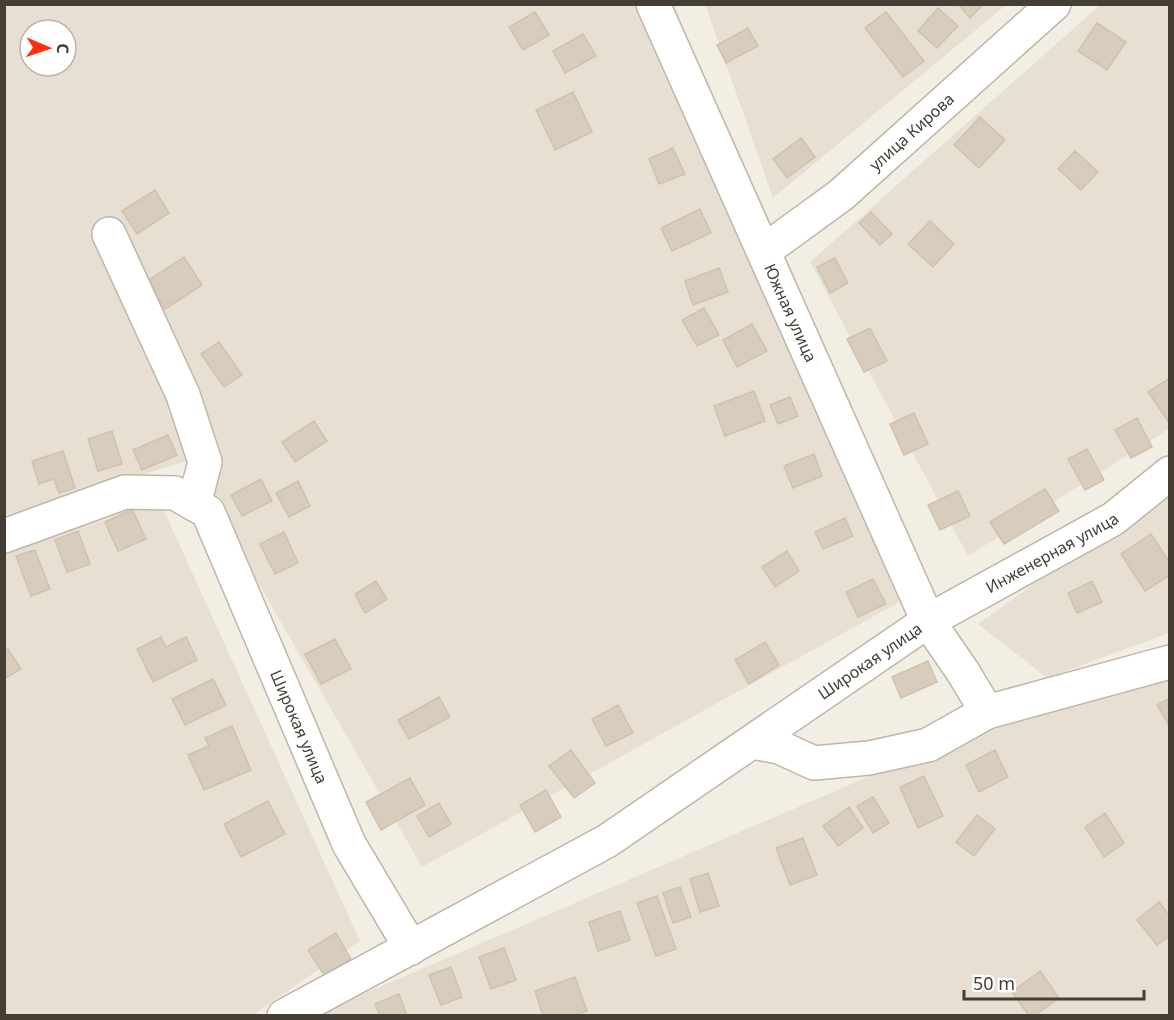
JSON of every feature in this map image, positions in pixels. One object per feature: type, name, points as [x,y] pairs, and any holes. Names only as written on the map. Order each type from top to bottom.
[{"type":"street","name":"Южная улица","points":[[653,4],[928,621]]},
{"type":"street","name":"улица Кирова","points":[[764,250],[841,195],[1054,4]]},
{"type":"street","points":[[4,537],[125,492],[175,493],[194,504],[205,462],[183,395],[109,234]]},
{"type":"street","name":"Инженерная улица","points":[[928,621],[1113,519],[1170,473]]},
{"type":"street","name":"Широкая улица","points":[[194,504],[208,512],[349,844],[411,948]]},
{"type":"street","name":"Широкая улица","points":[[284,1016],[607,841],[928,621],[987,712]]},
{"type":"street","points":[[753,742],[779,747],[814,763],[869,758],[928,745],[987,712],[1170,662]]},
{"type":"shaded area","points":[[705,4],[1006,5],[773,198]]},
{"type":"shaded area","points":[[5,5],[636,5],[910,596],[422,867],[188,461],[5,515]]},
{"type":"shaded area","points":[[1100,5],[1169,5],[1169,429],[968,556],[810,262]]},
{"type":"shaded area","points":[[1169,487],[1169,633],[1047,678],[978,624]]},
{"type":"shaded area","points":[[160,502],[360,941],[253,1015],[5,1015],[4,552]]},
{"type":"shaded area","points":[[1169,673],[1169,1015],[312,1016],[970,733]]},
{"type":"building","points":[[958,4],[984,4],[970,18]]},
{"type":"building","points":[[938,8],[958,26],[937,48],[918,31]]},
{"type":"building","points":[[535,12],[549,35],[523,50],[509,27]]},
{"type":"building","points":[[886,12],[924,61],[903,77],[865,28]]},
{"type":"building","points":[[1097,23],[1126,42],[1107,70],[1078,51]]},
{"type":"building","points":[[748,28],[758,46],[726,63],[717,45]]},
{"type":"building","points":[[583,34],[596,56],[565,73],[553,51]]},
{"type":"building","points":[[573,92],[592,132],[555,150],[536,110]]},
{"type":"building","points":[[980,117],[1005,140],[979,168],[954,145]]},
{"type":"building","points":[[801,138],[815,157],[787,178],[773,159]]},
{"type":"building","points":[[673,148],[685,174],[659,184],[649,159]]},
{"type":"building","points":[[1075,151],[1098,172],[1081,190],[1058,169]]},
{"type":"building","points":[[155,190],[169,213],[137,234],[122,211]]},
{"type":"building","points":[[700,209],[711,233],[672,251],[661,228]]},
{"type":"building","points":[[871,212],[892,234],[880,245],[859,223]]},
{"type":"building","points":[[930,221],[954,244],[933,267],[908,244]]},
{"type":"building","points":[[184,257],[202,285],[165,309],[147,281]]},
{"type":"building","points":[[835,258],[848,283],[830,293],[817,267]]},
{"type":"building","points":[[719,268],[728,292],[693,305],[685,281]]},
{"type":"building","points":[[704,308],[719,335],[697,346],[682,320]]},
{"type":"building","points":[[752,324],[767,351],[737,367],[723,340]]},
{"type":"building","points":[[870,328],[887,361],[864,372],[847,339]]},
{"type":"building","points":[[219,342],[242,375],[224,387],[201,354]]},
{"type":"building","points":[[1170,378],[1170,424],[1148,392]]},
{"type":"building","points":[[754,391],[765,421],[725,436],[714,406]]},
{"type":"building","points":[[790,397],[798,416],[778,424],[770,405]]},
{"type":"building","points":[[914,413],[928,444],[904,455],[890,424]]},
{"type":"building","points":[[1137,418],[1152,447],[1131,458],[1115,430]]},
{"type":"building","points":[[314,421],[327,441],[295,462],[282,442]]},
{"type":"building","points":[[112,431],[122,464],[98,471],[88,439]]},
{"type":"building","points":[[168,435],[177,455],[142,470],[133,450]]},
{"type":"building","points":[[1087,449],[1104,480],[1085,490],[1068,459]]},
{"type":"building","points":[[63,451],[75,488],[59,493],[54,479],[39,484],[32,461]]},
{"type":"building","points":[[814,454],[822,476],[793,488],[784,466]]},
{"type":"building","points":[[261,479],[272,501],[242,516],[231,495]]},
{"type":"building","points":[[298,481],[310,506],[289,517],[276,493]]},
{"type":"building","points":[[1045,489],[1059,511],[1004,544],[990,522]]},
{"type":"building","points":[[958,491],[970,516],[940,530],[928,505]]},
{"type":"building","points":[[132,509],[146,539],[118,551],[105,522]]},
{"type":"building","points":[[845,518],[853,536],[823,549],[815,532]]},
{"type":"building","points":[[78,531],[90,564],[67,572],[55,540]]},
{"type":"building","points":[[284,532],[298,563],[275,574],[260,544]]},
{"type":"building","points":[[1151,534],[1170,563],[1170,575],[1145,591],[1121,554]]},
{"type":"building","points":[[35,550],[50,589],[31,596],[16,556]]},
{"type":"building","points":[[787,551],[799,571],[775,587],[762,567]]},
{"type":"building","points":[[873,579],[886,604],[858,617],[846,592]]},
{"type":"building","points":[[376,581],[387,599],[365,613],[355,594]]},
{"type":"building","points":[[1092,581],[1102,602],[1077,613],[1068,593]]},
{"type":"building","points":[[161,637],[166,647],[186,637],[197,660],[153,682],[137,649]]},
{"type":"building","points":[[335,639],[351,669],[321,684],[305,654]]},
{"type":"building","points":[[765,642],[779,665],[749,684],[735,660]]},
{"type":"building","points":[[8,649],[21,669],[4,679],[4,651]]},
{"type":"building","points":[[928,661],[937,682],[901,698],[892,677]]},
{"type":"building","points":[[213,679],[226,705],[185,725],[172,699]]},
{"type":"building","points":[[439,697],[450,717],[409,739],[398,720]]},
{"type":"building","points":[[1170,698],[1170,727],[1157,705]]},
{"type":"building","points":[[618,705],[633,733],[606,746],[592,719]]},
{"type":"building","points":[[232,726],[251,770],[204,790],[188,755],[209,746],[205,738]]},
{"type":"building","points":[[571,750],[595,783],[574,798],[549,766]]},
{"type":"building","points":[[995,750],[1008,777],[979,792],[966,765]]},
{"type":"building","points":[[924,776],[943,816],[918,828],[900,787]]},
{"type":"building","points":[[410,778],[425,805],[381,830],[366,802]]},
{"type":"building","points":[[546,790],[561,817],[535,832],[520,805]]},
{"type":"building","points":[[873,797],[889,823],[873,833],[857,806]]},
{"type":"building","points":[[268,801],[285,834],[241,857],[224,824]]},
{"type":"building","points":[[439,803],[451,824],[429,837],[417,816]]},
{"type":"building","points":[[849,807],[863,828],[838,846],[823,826]]},
{"type":"building","points":[[1105,813],[1124,843],[1104,857],[1085,827]]},
{"type":"building","points":[[977,815],[995,829],[974,856],[956,842]]},
{"type":"building","points":[[803,838],[817,875],[790,885],[776,848]]},
{"type":"building","points":[[708,873],[719,906],[700,912],[690,879]]},
{"type":"building","points":[[680,887],[691,917],[673,923],[663,893]]},
{"type":"building","points":[[657,896],[676,949],[656,956],[637,903]]},
{"type":"building","points":[[1159,902],[1170,916],[1170,936],[1157,945],[1137,920]]},
{"type":"building","points":[[620,911],[630,940],[598,951],[589,922]]},
{"type":"building","points":[[336,933],[351,959],[324,975],[308,950]]},
{"type":"building","points":[[504,948],[516,980],[491,989],[479,957]]},
{"type":"building","points":[[451,967],[462,997],[441,1005],[429,975]]},
{"type":"building","points":[[1040,971],[1059,998],[1034,1016],[1029,1016],[1012,992]]},
{"type":"building","points":[[575,977],[587,1011],[572,1016],[543,1016],[535,991]]},
{"type":"building","points":[[399,994],[407,1016],[380,1016],[375,1004]]}]
